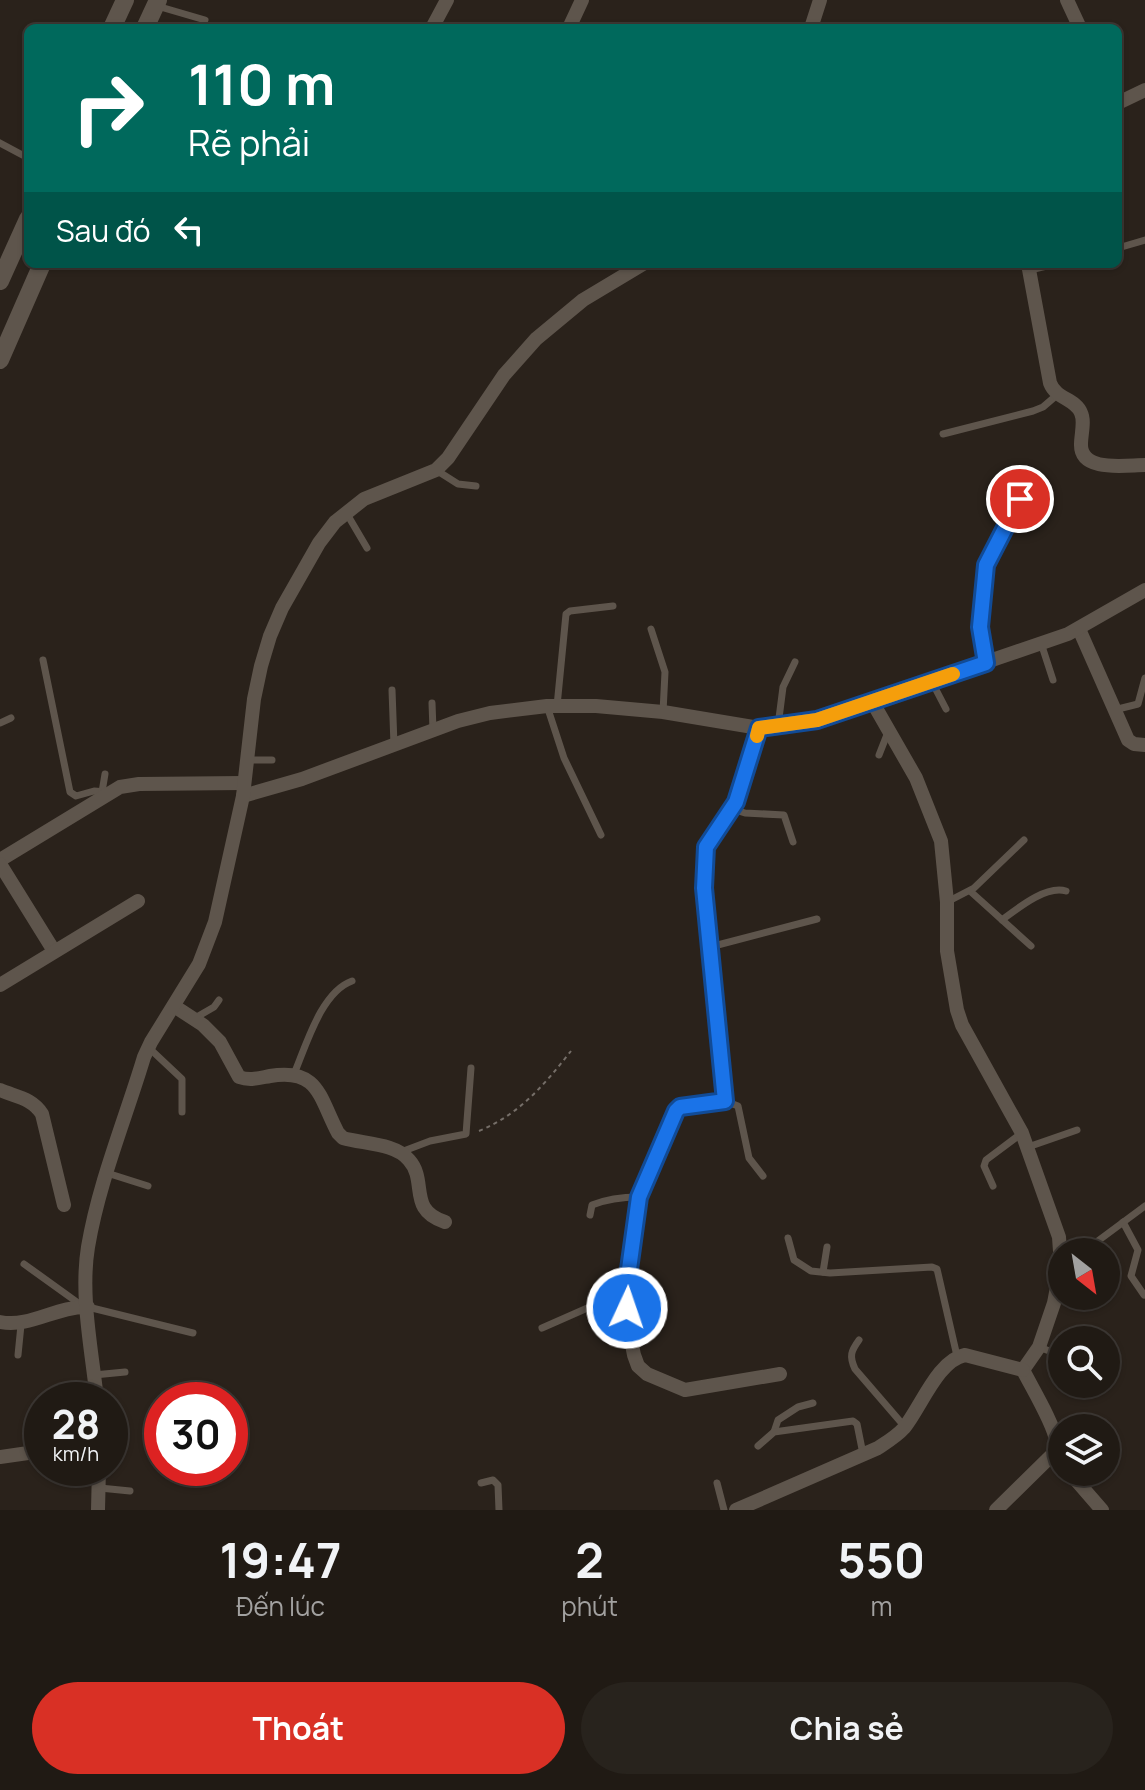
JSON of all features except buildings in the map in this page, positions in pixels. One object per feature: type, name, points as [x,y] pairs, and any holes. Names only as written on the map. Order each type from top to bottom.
[{"type":"main road","points":[[114,24],[125,0]]},
{"type":"main road","points":[[147,24],[156,3]]},
{"type":"main road","points":[[0,281],[24,228]]},
{"type":"main road","points":[[0,360],[40,268]]},
{"type":"street","points":[[434,24],[447,0]]},
{"type":"street","points":[[571,24],[582,0]]},
{"type":"street","points":[[812,24],[820,0]]},
{"type":"street","points":[[1067,0],[1078,24]]},
{"type":"street","points":[[1122,101],[1145,90]]},
{"type":"street","points":[[95,1382],[86,1307],[88,1247],[107,1173],[148,1047],[199,964],[215,922],[243,790],[254,699],[270,636],[282,608],[319,543],[346,512],[364,499],[436,470],[448,458],[504,375],[536,339],[583,300],[636,268]]},
{"type":"street","points":[[1029,268],[1050,383],[1057,395],[1083,415],[1081,450],[1084,457],[1093,463],[1145,465]]},
{"type":"street","points":[[54,951],[0,862],[106,792],[139,784],[243,790],[302,779],[433,730],[490,713],[552,706],[663,712],[759,728],[817,720],[1079,629],[1145,590]]},
{"type":"street","points":[[1079,629],[1128,740],[1145,745]]},
{"type":"street","points":[[873,703],[916,778],[941,841],[947,902],[947,951],[957,1010],[969,1040],[1025,1140],[1059,1238]]},
{"type":"street","points":[[759,728],[732,809],[709,840],[704,855],[725,1101],[680,1107],[676,1111],[639,1197],[626,1291],[634,1355],[638,1366],[647,1374],[685,1390],[780,1374]]},
{"type":"street","points":[[0,985],[138,901]]},
{"type":"street","points":[[174,1006],[220,1042],[239,1077],[251,1079],[294,1074],[313,1084],[343,1138],[388,1148],[412,1163],[421,1204],[430,1215],[445,1222]]},
{"type":"street","points":[[0,1090],[26,1099],[42,1114],[64,1205]]},
{"type":"street","points":[[0,1322],[21,1325],[47,1313],[86,1307]]},
{"type":"street","points":[[1023,1370],[1039,1347],[1052,1310]]},
{"type":"street","points":[[736,1510],[878,1448],[905,1427],[946,1365],[957,1356],[965,1355],[1023,1370]]},
{"type":"street","points":[[1023,1370],[1048,1425]]},
{"type":"street","points":[[0,1457],[24,1454]]},
{"type":"street","points":[[1001,1508],[1048,1467]]},
{"type":"street","points":[[1081,1486],[1102,1510]]},
{"type":"street","points":[[98,1510],[100,1488]]},
{"type":"lane","points":[[156,3],[205,20]]},
{"type":"lane","points":[[0,143],[24,156]]},
{"type":"lane","points":[[1122,247],[1145,240]]},
{"type":"lane","points":[[943,434],[1033,411],[1057,395]]},
{"type":"lane","points":[[436,470],[458,484],[476,486]]},
{"type":"lane","points":[[986,663],[980,627],[986,565],[1020,499]]},
{"type":"lane","points":[[346,512],[367,548]]},
{"type":"lane","points":[[601,835],[564,758],[552,706],[566,614],[613,606]]},
{"type":"lane","points":[[651,629],[665,672],[663,712]]},
{"type":"lane","points":[[1041,643],[1053,680]]},
{"type":"lane","points":[[43,660],[70,792],[76,796],[106,792],[105,774]]},
{"type":"lane","points":[[778,726],[783,687],[795,662]]},
{"type":"lane","points":[[1114,710],[1138,704],[1145,678]]},
{"type":"lane","points":[[932,682],[946,709]]},
{"type":"lane","points":[[392,690],[394,745]]},
{"type":"lane","points":[[432,703],[433,730]]},
{"type":"lane","points":[[0,723],[11,718]]},
{"type":"lane","points":[[879,755],[888,732]]},
{"type":"lane","points":[[248,760],[272,760]]},
{"type":"lane","points":[[732,809],[745,813],[784,815],[793,842]]},
{"type":"lane","points":[[947,902],[970,891],[1024,840]]},
{"type":"lane","points":[[1002,920],[1048,892],[1057,888],[1066,891]]},
{"type":"lane","points":[[970,891],[1031,946]]},
{"type":"lane","points":[[710,947],[817,919]]},
{"type":"lane","points":[[294,1074],[317,1018],[342,986],[352,981]]},
{"type":"lane","points":[[193,1019],[214,1007],[219,1000]]},
{"type":"lane","points":[[148,1047],[182,1079],[182,1112]]},
{"type":"lane","points":[[399,1153],[430,1141],[466,1134],[471,1068]]},
{"type":"lane","points":[[725,1101],[738,1106],[749,1158],[763,1176]]},
{"type":"lane","points":[[993,1186],[984,1166],[986,1160],[1025,1140],[1077,1130]]},
{"type":"lane","points":[[107,1173],[148,1186]]},
{"type":"lane","points":[[590,1215],[592,1205],[598,1202],[639,1197]]},
{"type":"lane","points":[[1102,1238],[1145,1206]]},
{"type":"lane","points":[[1123,1222],[1138,1250],[1131,1276],[1144,1295]]},
{"type":"lane","points":[[788,1238],[794,1260],[811,1271],[937,1269],[957,1356]]},
{"type":"lane","points":[[823,1272],[827,1247]]},
{"type":"lane","points":[[24,1264],[86,1307],[193,1333]]},
{"type":"lane","points":[[542,1328],[626,1291]]},
{"type":"lane","points":[[18,1355],[21,1325]]},
{"type":"lane","points":[[859,1340],[851,1351],[850,1359],[855,1369],[905,1427]]},
{"type":"lane","points":[[1039,1347],[1048,1351]]},
{"type":"lane","points":[[94,1375],[125,1372]]},
{"type":"lane","points":[[758,1446],[774,1432],[778,1420],[798,1407],[813,1403]]},
{"type":"lane","points":[[774,1432],[853,1421],[857,1424],[863,1454]]},
{"type":"lane","points":[[481,1483],[493,1480],[498,1485],[499,1510]]},
{"type":"lane","points":[[717,1483],[724,1510]]},
{"type":"lane","points":[[100,1488],[130,1491]]},
{"type":"path","points":[[466,1134],[497,1124],[526,1104],[571,1051]]},
{"type":"slow traffic","points":[[757,736],[759,728],[817,720],[953,674]]},
{"type":"route","points":[[627,1308],[626,1291],[639,1197],[676,1111],[680,1107],[725,1101],[704,888],[704,855],[709,840],[736,802],[759,728],[817,720],[986,663],[980,627],[986,565],[1020,499]]}]
